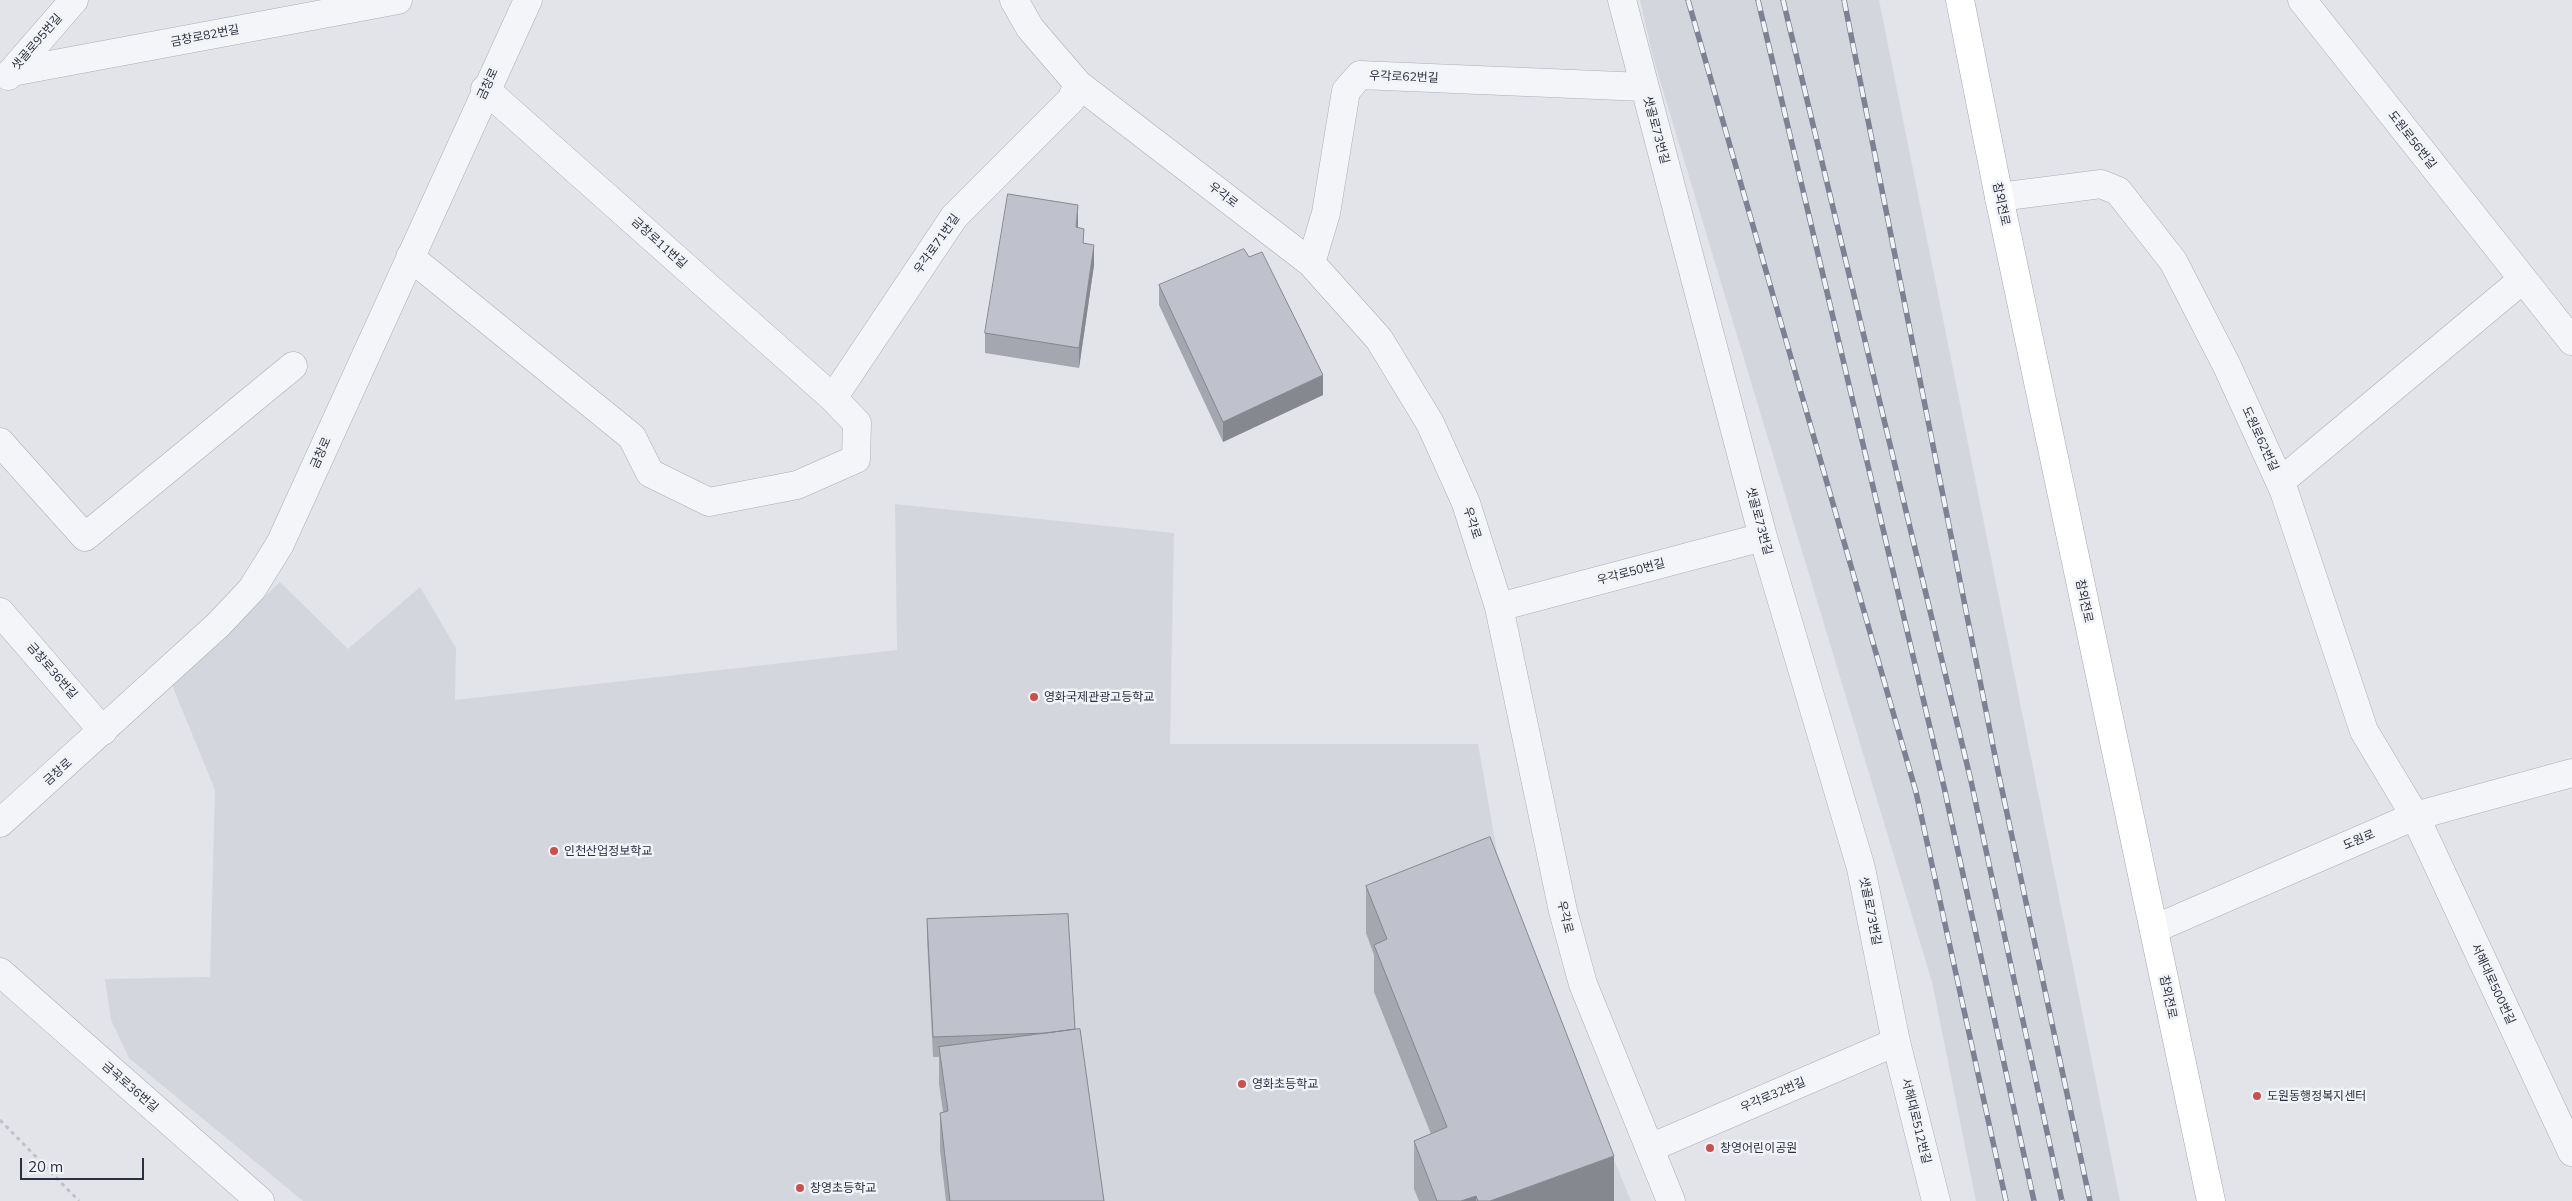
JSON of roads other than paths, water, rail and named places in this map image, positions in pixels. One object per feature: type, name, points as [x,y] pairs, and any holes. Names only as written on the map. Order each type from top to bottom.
[{"type":"main road","name":"참외전로","points":[[1960,0],[1999,197],[2211,1201]]},
{"type":"street","name":"샛골로95번길","points":[[6,78],[74,0]]},
{"type":"street","name":"금창로82번길","points":[[6,78],[398,0]]},
{"type":"street","name":"금창로","points":[[0,823],[218,625],[252,589],[280,544],[485,89],[528,0]]},
{"type":"street","name":"우각로","points":[[1014,0],[1030,28],[1078,84],[1311,263],[1379,338],[1430,423],[1466,503],[1499,607],[1563,911],[1583,984],[1671,1201]]},
{"type":"street","name":"샛골로73번길","points":[[1622,0],[1763,537],[1861,868],[1896,1042]]},
{"type":"street","name":"도원로56번길","points":[[2302,0],[2572,341]]},
{"type":"street","name":"우각로62번길","points":[[1311,263],[1326,213],[1346,91],[1360,75],[1644,86]]},
{"type":"street","name":"우각로71번길","points":[[833,398],[954,217],[1071,100],[1078,84]]},
{"type":"street","name":"금창로11번길","points":[[410,257],[632,437],[650,473],[709,502],[797,485],[856,459],[857,423],[833,398],[485,89]]},
{"type":"street","name":"도원로62번길","points":[[1999,197],[2101,184],[2118,191],[2173,261],[2227,366],[2280,482],[2364,731],[2415,816]]},
{"type":"street","points":[[2280,482],[2522,280]]},
{"type":"street","points":[[0,442],[85,537],[293,366]]},
{"type":"street","name":"우각로50번길","points":[[1499,607],[1763,537]]},
{"type":"street","name":"금창로36번길","points":[[0,612],[103,731]]},
{"type":"street","name":"도원로","points":[[2154,929],[2415,816],[2572,773]]},
{"type":"street","name":"서해대로500번길","points":[[2415,816],[2572,1152]]},
{"type":"street","name":"금곡로36번길","points":[[0,972],[260,1201]]},
{"type":"street","name":"우각로32번길","points":[[1650,1148],[1896,1042]]},
{"type":"street","name":"서해대로512번길","points":[[1896,1042],[1936,1201]]},
{"type":"railway","points":[[1688,0],[1916,792],[2006,1201]]},
{"type":"railway","points":[[1758,0],[1944,787],[2034,1201]]},
{"type":"railway","points":[[1783,0],[1971,781],[2062,1201]]},
{"type":"railway","points":[[1844,0],[1999,776],[2090,1201]]},
{"type":"place","name":"영화국제관광고등학교","points":[[1034,697]]},
{"type":"place","name":"인천산업정보학교","points":[[554,851]]},
{"type":"place","name":"영화초등학교","points":[[1242,1084]]},
{"type":"place","name":"도원동행정복지센터","points":[[2257,1096]]},
{"type":"place","name":"창영어린이공원","points":[[1710,1148]]},
{"type":"place","name":"창영초등학교","points":[[800,1188]]}]
